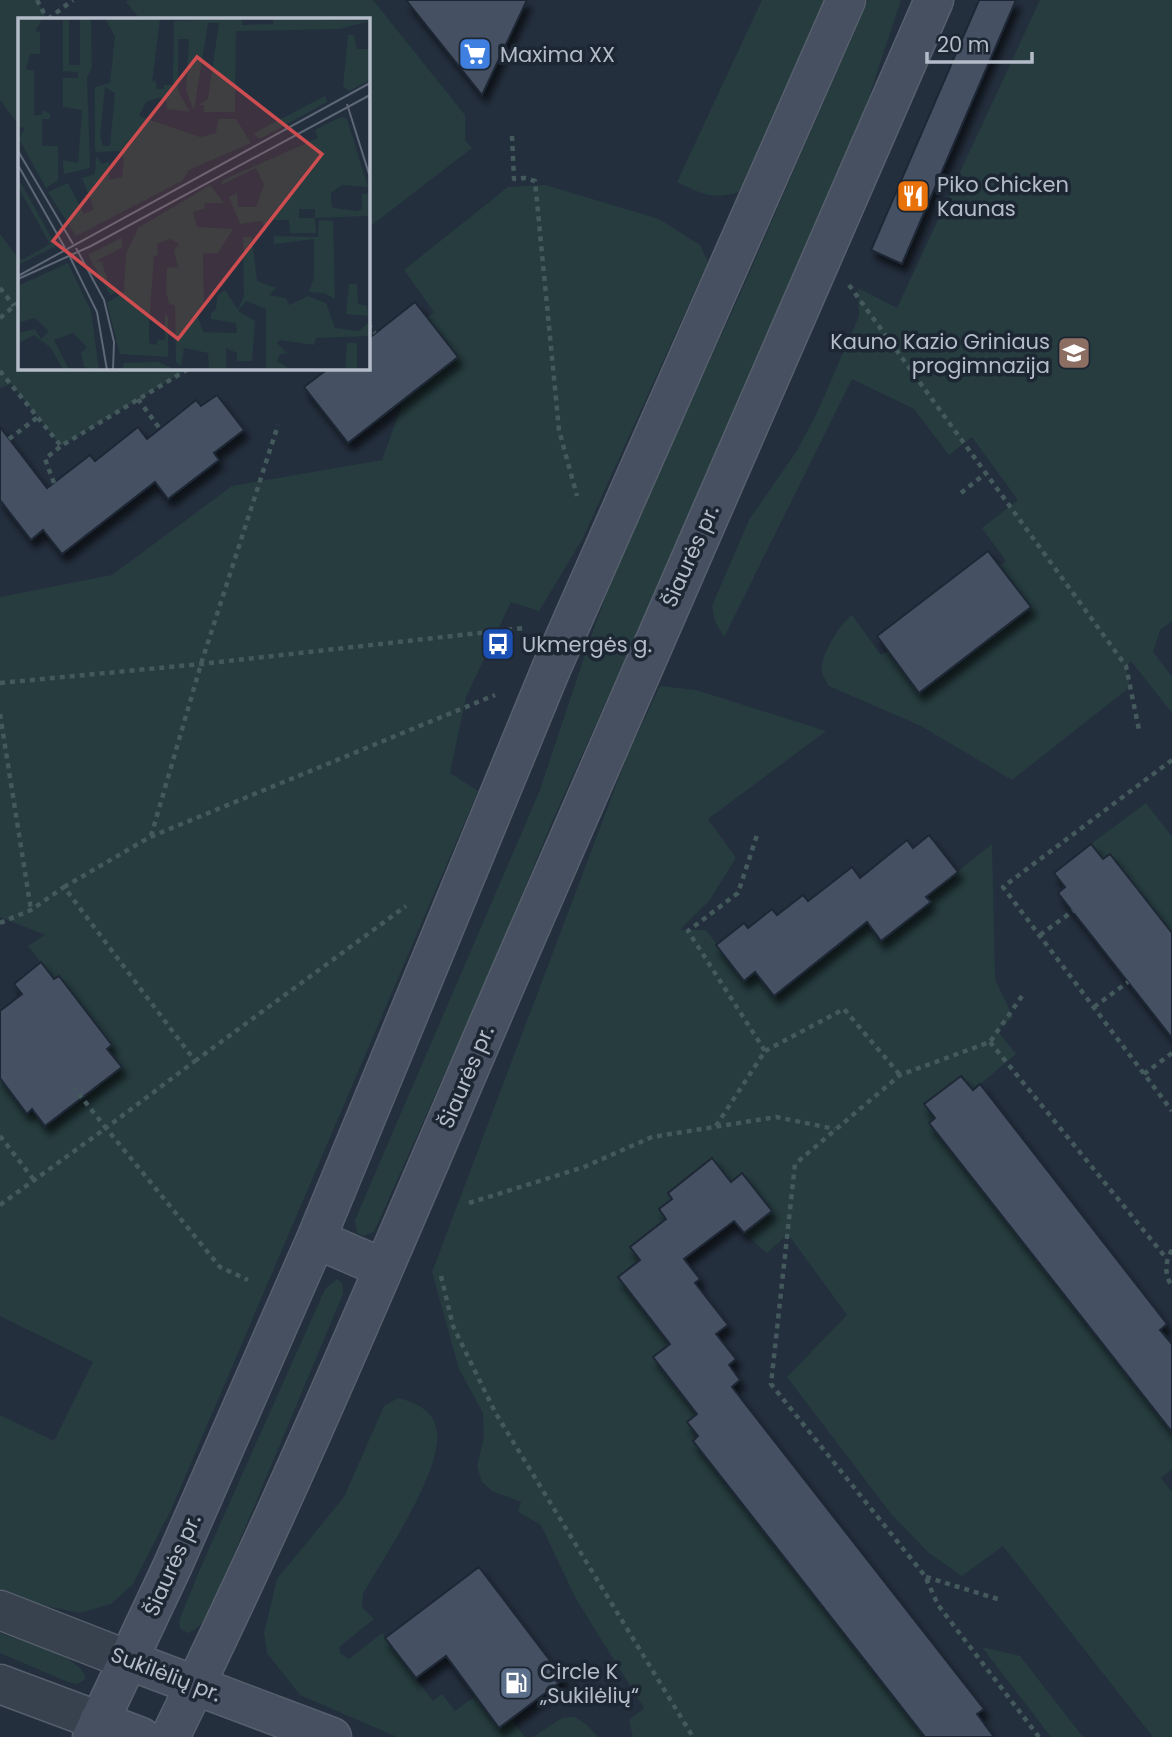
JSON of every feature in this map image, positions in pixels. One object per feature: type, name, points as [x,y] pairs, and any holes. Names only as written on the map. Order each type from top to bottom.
[{"type":"main road","name":"Šiaurės pr.","points":[[96,1729],[173,1565],[316,1239],[551,668],[846,0]]},
{"type":"main road","name":"Šiaurės pr.","points":[[170,1737],[240,1593],[383,1268],[677,586],[934,0]]},
{"type":"main road","points":[[316,1239],[383,1268]]},
{"type":"main road","name":"Sukilėlių pr.","points":[[128,1660],[332,1737]]},
{"type":"main road","points":[[96,1729],[141,1737]]},
{"type":"street","name":"Sukilėlių pr.","points":[[0,1610],[128,1660]]},
{"type":"street","points":[[0,1684],[96,1729]]},
{"type":"path","points":[[37,0],[47,18]]},
{"type":"path","points":[[49,18],[73,0]]},
{"type":"path","points":[[512,136],[514,179],[535,181],[559,430],[577,496]]},
{"type":"path","points":[[847,282],[1126,666],[1139,730]]},
{"type":"path","points":[[0,288],[14,306]]},
{"type":"path","points":[[0,318],[18,303]]},
{"type":"path","points":[[369,325],[375,333]]},
{"type":"path","points":[[54,483],[45,459],[61,446],[188,369]]},
{"type":"path","points":[[0,371],[61,446]]},
{"type":"path","points":[[138,399],[160,429]]},
{"type":"path","points":[[9,439],[38,417]]},
{"type":"path","points":[[150,837],[201,664],[278,425]]},
{"type":"path","points":[[961,493],[986,473]]},
{"type":"path","points":[[0,682],[201,664],[524,628]]},
{"type":"path","points":[[0,923],[31,910],[64,887],[150,837],[495,695]]},
{"type":"path","points":[[0,714],[31,910]]},
{"type":"path","points":[[1172,760],[1003,887],[1172,1111]]},
{"type":"path","points":[[757,835],[737,892],[688,931],[765,1051]]},
{"type":"path","points":[[64,887],[195,1061]]},
{"type":"path","points":[[0,1205],[406,906]]},
{"type":"path","points":[[1040,935],[1073,911]]},
{"type":"path","points":[[1094,1007],[1128,982]]},
{"type":"path","points":[[1023,996],[990,1042],[900,1075],[795,1164],[771,1384],[925,1576],[938,1605],[1040,1737]]},
{"type":"path","points":[[716,1126],[765,1051],[845,1009],[900,1075]]},
{"type":"path","points":[[990,1042],[1167,1259]]},
{"type":"path","points":[[1144,1074],[1172,1053]]},
{"type":"path","points":[[74,1088],[220,1267],[248,1280]]},
{"type":"path","points":[[469,1203],[584,1167],[652,1136],[776,1117],[836,1129]]},
{"type":"path","points":[[0,1136],[34,1180]]},
{"type":"path","points":[[1172,1250],[1167,1259],[1167,1279],[1172,1286]]},
{"type":"path","points":[[441,1276],[453,1326],[495,1412],[693,1737]]},
{"type":"path","points":[[925,1576],[1001,1600]]},
{"type":"green space","points":[[0,0],[37,0],[46,18],[18,18],[18,124],[0,100]]},
{"type":"green space","points":[[373,0],[465,115],[465,140],[472,148],[369,227],[369,18],[139,18],[126,2]]},
{"type":"green space","points":[[762,0],[824,0],[739,192],[721,196],[700,193],[677,182]]},
{"type":"green space","points":[[868,0],[901,0],[865,109],[667,566],[551,824],[500,949],[374,1232],[364,1236],[357,1233],[355,1220],[540,790],[624,547],[738,299]]},
{"type":"green space","points":[[1040,0],[1172,0],[1172,621],[1160,630],[1153,652],[1172,677],[1172,713],[1131,661],[1126,666],[1130,687],[1012,780],[921,726],[829,686],[822,671],[830,645],[852,615],[881,655],[888,651],[920,693],[1031,607],[999,566],[1006,561],[982,528],[1018,500],[972,437],[949,455],[914,409],[852,379],[724,637],[715,621],[712,606],[749,520],[796,452],[816,415],[859,316],[858,288],[897,308]]},
{"type":"green space","points":[[545,185],[659,219],[700,245],[708,262],[582,540],[539,611],[511,602],[466,697],[450,773],[478,791],[170,1512],[133,1584],[111,1604],[79,1613],[33,1603],[0,1590],[0,1415],[54,1441],[93,1362],[0,1316],[0,1078],[27,1113],[32,1109],[45,1126],[122,1067],[107,1049],[112,1045],[59,976],[54,979],[28,946],[45,935],[0,917],[0,597],[112,575],[232,486],[382,460],[404,399],[427,318],[434,312],[404,270],[508,187]]},
{"type":"green space","points":[[0,234],[18,258],[18,369],[188,369],[61,446],[11,384],[0,388]]},
{"type":"green space","points":[[660,686],[696,690],[826,731],[708,819],[736,858],[709,901],[680,930],[706,930],[744,980],[755,972],[774,996],[826,955],[862,916],[882,941],[930,903],[926,897],[992,844],[995,979],[1013,1017],[997,1030],[1016,1054],[973,1090],[961,1076],[924,1104],[935,1118],[930,1123],[1117,1363],[1124,1359],[1139,1390],[1170,1430],[1172,1429],[1172,1469],[1161,1478],[1172,1492],[1172,1737],[1153,1737],[1003,1546],[962,1576],[929,1553],[892,1515],[787,1377],[847,1315],[788,1234],[767,1253],[744,1233],[771,1211],[742,1173],[731,1182],[712,1158],[668,1192],[672,1199],[659,1209],[666,1219],[640,1260],[619,1277],[675,1339],[653,1357],[705,1407],[687,1422],[698,1436],[693,1441],[776,1547],[782,1543],[798,1575],[925,1737],[633,1737],[629,1720],[644,1708],[576,1599],[541,1525],[518,1512],[521,1502],[492,1491],[482,1482],[477,1467],[484,1437],[483,1413],[459,1369],[432,1272],[628,754]]},
{"type":"green space","points":[[1146,803],[1172,837],[1172,933],[1110,854],[1103,859],[1091,844]]},
{"type":"green space","points":[[337,1279],[342,1283],[343,1294],[214,1602],[200,1625],[187,1633],[180,1628],[179,1621],[200,1569],[325,1289]]},
{"type":"green space","points":[[398,1398],[428,1412],[437,1431],[436,1448],[430,1469],[410,1514],[363,1594],[362,1607],[374,1619],[339,1647],[340,1653],[349,1659],[382,1633],[433,1701],[442,1694],[455,1711],[475,1696],[499,1727],[511,1719],[525,1737],[397,1737],[300,1695],[267,1653],[264,1633],[277,1579],[344,1497],[384,1406]]},
{"type":"green space","points":[[0,1633],[63,1656],[82,1670],[86,1679],[77,1684],[68,1682],[0,1653]]},
{"type":"green space","points":[[982,1647],[1020,1656],[1083,1737],[1051,1737]]},
{"type":"green space","points":[[575,1717],[598,1737],[533,1737],[562,1718]]},
{"type":"building","name":"Maxima XX","points":[[406,0],[527,0],[482,95]]},
{"type":"building","points":[[979,0],[1016,0],[902,264],[871,250]]},
{"type":"building","points":[[415,302],[458,357],[348,443],[304,387],[328,369],[369,369],[369,338]]},
{"type":"building","points":[[217,395],[244,430],[214,453],[219,460],[168,499],[155,482],[62,554],[43,530],[31,540],[0,500],[0,427],[47,488],[90,455],[95,461],[138,427],[147,439],[196,400],[201,406]]},
{"type":"building","points":[[988,551],[1031,607],[919,693],[877,636]]},
{"type":"building","points":[[929,835],[958,872],[926,897],[931,902],[881,941],[867,922],[774,996],[755,972],[744,981],[716,945],[744,923],[748,928],[772,909],[777,915],[803,895],[808,901],[852,867],[860,878],[907,840],[913,848]]},
{"type":"building","points":[[1091,844],[1103,859],[1110,854],[1172,933],[1172,1038],[1058,893],[1065,887],[1054,873]]},
{"type":"building","points":[[41,962],[54,979],[59,976],[112,1045],[107,1049],[122,1067],[45,1126],[32,1109],[27,1114],[0,1078],[0,1011],[22,994],[14,984]]},
{"type":"building","points":[[961,1076],[973,1090],[980,1084],[1167,1324],[1160,1330],[1172,1344],[1172,1432],[929,1123],[935,1118],[924,1104]]},
{"type":"building","points":[[712,1158],[731,1182],[742,1173],[772,1211],[744,1233],[734,1221],[684,1259],[700,1279],[695,1283],[728,1325],[716,1334],[736,1359],[729,1365],[740,1380],[732,1387],[984,1709],[977,1714],[994,1737],[925,1737],[693,1441],[698,1436],[687,1422],[697,1414],[653,1357],[670,1344],[618,1277],[640,1260],[630,1247],[666,1219],[659,1209],[672,1199],[668,1193]]},
{"type":"building","points":[[479,1567],[564,1679],[499,1728],[446,1656],[416,1678],[385,1638]]},
{"type":"place","name":"Maxima XX","points":[[475,54]]},
{"type":"place","name":"Piko Chicken Kaunas","points":[[913,196]]},
{"type":"place","name":"Kauno Kazio Griniaus progimnazija","points":[[1074,353]]},
{"type":"place","name":"Ukmergės g.","points":[[498,644]]},
{"type":"place","name":"Circle K „Sukilėlių“","points":[[516,1683]]}]
